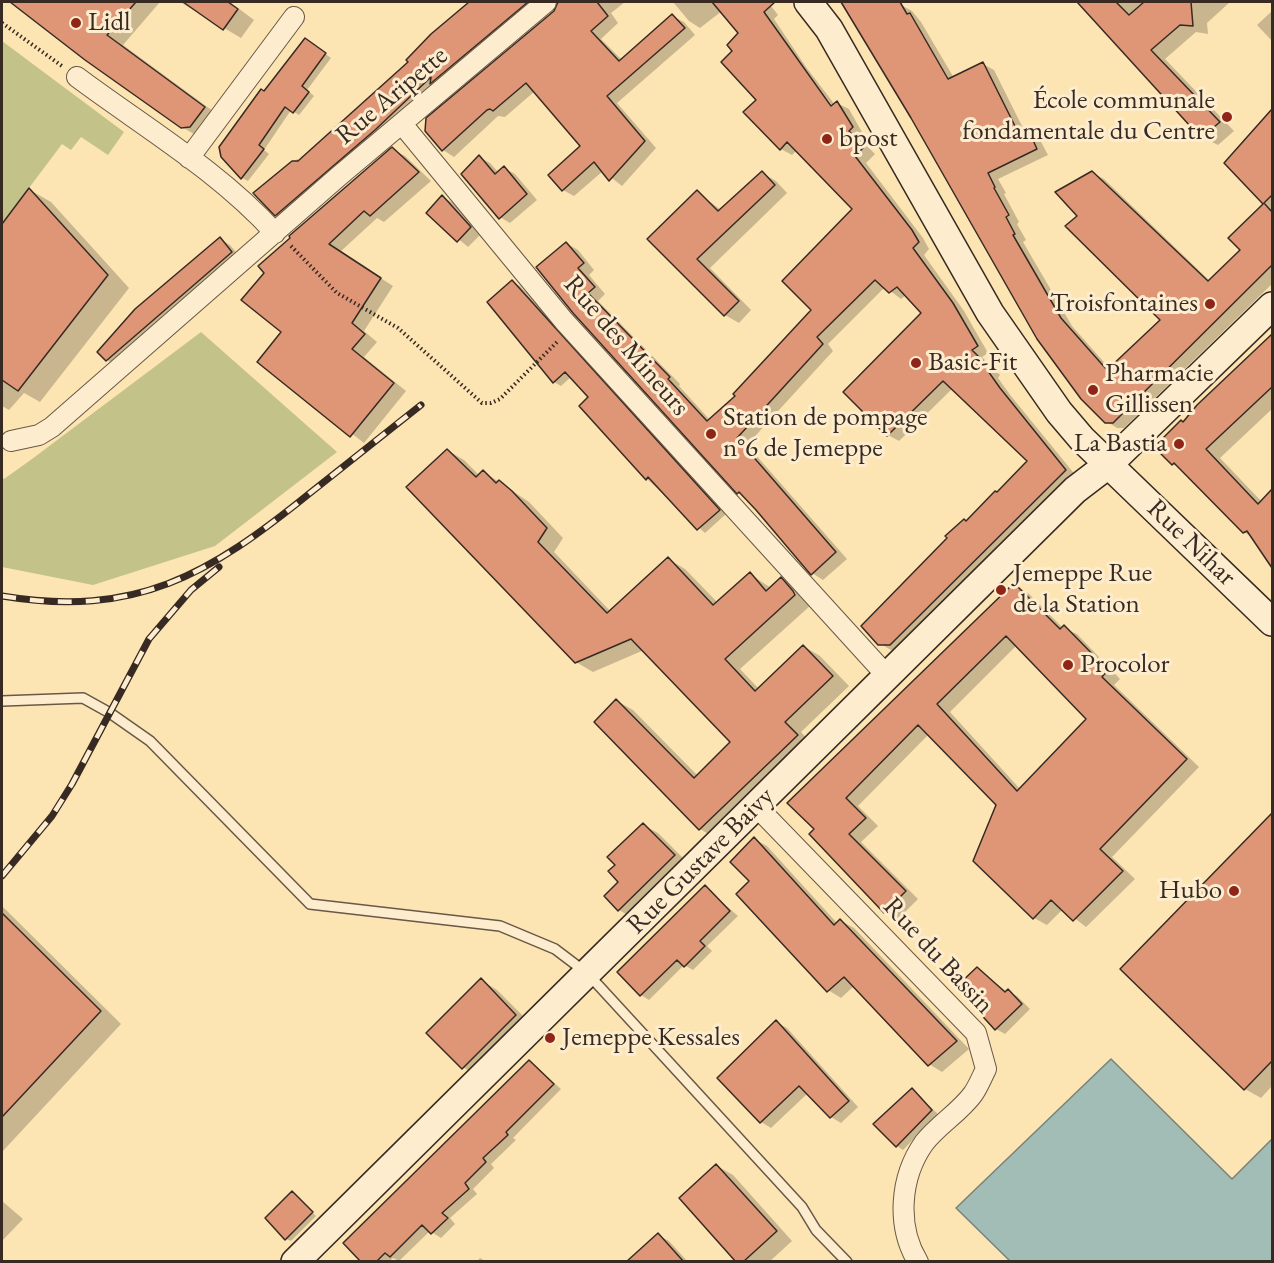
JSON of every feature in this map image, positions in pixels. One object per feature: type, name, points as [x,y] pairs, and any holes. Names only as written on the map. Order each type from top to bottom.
[{"type":"street","name":"Rue Aripette","points":[[11,441],[32,437],[52,427],[546,2]]},
{"type":"street","name":"Rue Nihar","points":[[808,2],[830,29],[990,313],[1059,412],[1109,464],[1272,622]]},
{"type":"street","points":[[189,158],[294,17]]},
{"type":"street","points":[[77,77],[189,158],[248,204],[276,232]]},
{"type":"street","name":"Rue des Mineurs","points":[[402,124],[571,328],[888,677]]},
{"type":"street","name":"Rue Gustave Baivy","points":[[295,1262],[1075,490],[1109,464],[1272,306]]},
{"type":"street","name":"Rue du Bassin","points":[[756,806],[976,1033],[986,1069],[973,1094],[925,1143],[914,1162],[906,1185],[903,1206],[904,1227],[911,1251],[918,1262]]},
{"type":"lane","points":[[2,701],[83,699],[110,713],[150,741],[310,904],[500,926],[555,949],[588,974],[802,1207],[816,1230],[847,1262]]},
{"type":"path","points":[[2,22],[77,77]]},
{"type":"path","points":[[276,232],[337,293],[398,328],[482,403],[491,403],[500,399],[571,328]]},
{"type":"green space","points":[[2,41],[124,132],[108,155],[81,137],[71,150],[62,144],[2,224]]},
{"type":"green space","points":[[201,332],[337,452],[215,546],[93,585],[2,567],[2,477],[4,479],[32,459]]},
{"type":"water","points":[[1111,1059],[1232,1179],[1272,1139],[1272,1261],[1010,1261],[956,1208]]},
{"type":"building","points":[[10,2],[136,2],[107,35],[205,107],[190,127],[181,128],[85,60]]},
{"type":"building","points":[[183,2],[228,2],[238,9],[223,30]]},
{"type":"building","points":[[469,2],[528,2],[430,84],[431,77],[375,130],[275,216],[253,193],[292,161],[298,161],[408,62],[406,60],[431,34]]},
{"type":"building","points":[[558,2],[597,2],[608,16],[591,31],[619,61],[672,14],[685,28],[607,96],[645,141],[609,181],[594,162],[562,191],[548,175],[580,146],[526,83],[493,111],[487,110],[442,151],[425,131],[426,118],[554,11]]},
{"type":"building","points":[[712,2],[775,2],[764,12],[831,106],[837,101],[853,127],[849,131],[864,147],[855,156],[912,230],[919,242],[913,248],[953,303],[978,346],[972,350],[990,368],[988,371],[1000,388],[1066,470],[890,645],[878,645],[861,626],[947,538],[945,536],[964,519],[966,521],[1027,461],[943,381],[887,436],[843,392],[921,313],[897,287],[889,293],[875,280],[817,337],[823,344],[737,438],[836,552],[811,575],[756,510],[739,492],[737,494],[573,313],[536,267],[566,242],[584,263],[578,268],[595,287],[588,293],[670,377],[668,379],[707,421],[735,396],[733,394],[811,310],[782,281],[852,209],[787,142],[780,150],[743,112],[756,100],[721,62],[732,51],[727,45],[738,33]]},
{"type":"building","points":[[841,2],[900,2],[907,14],[910,13],[948,79],[983,62],[1020,136],[1029,131],[1037,149],[988,173],[994,188],[1009,215],[1006,217],[1015,234],[1013,235],[1061,318],[1107,370],[1160,320],[1065,226],[1077,216],[1055,192],[1092,171],[1208,281],[1240,250],[1228,238],[1263,204],[1224,163],[1272,109],[1272,195],[1264,203],[1272,212],[1272,265],[1113,423],[1105,423],[1081,399],[1037,339],[911,118]]},
{"type":"building","points":[[1077,2],[1116,2],[1129,15],[1144,2],[1191,2],[1193,26],[1180,25],[1151,50],[1220,122],[1201,138]]},
{"type":"building","points":[[305,38],[326,53],[302,86],[309,92],[293,113],[285,107],[259,145],[264,149],[241,179],[221,157],[219,147],[261,89],[264,91]]},
{"type":"building","points":[[392,147],[419,172],[370,216],[364,211],[329,244],[381,278],[352,323],[365,334],[352,349],[394,383],[350,437],[257,362],[281,332],[241,300],[264,273],[258,266],[290,238],[289,236]]},
{"type":"building","points":[[479,155],[495,174],[504,166],[527,194],[499,219],[461,174]]},
{"type":"building","points":[[762,171],[775,185],[697,259],[739,301],[724,316],[647,239],[697,190],[718,211]]},
{"type":"building","points":[[29,188],[108,275],[18,391],[2,380],[2,224]]},
{"type":"building","points":[[442,195],[471,227],[457,242],[426,213]]},
{"type":"building","points":[[220,237],[232,252],[106,361],[97,352],[135,309]]},
{"type":"building","points":[[512,280],[720,510],[697,530],[648,477],[646,480],[579,406],[588,397],[565,372],[553,383],[487,302]]},
{"type":"building","points":[[1272,334],[1272,387],[1206,449],[1258,504],[1272,489],[1272,568],[1247,531],[1243,533],[1174,463],[1172,465],[1154,447],[1181,420],[1183,422],[1197,405]]},
{"type":"building","points":[[447,449],[476,477],[483,470],[496,483],[499,480],[512,491],[547,528],[538,542],[607,613],[668,557],[713,605],[750,572],[766,591],[781,577],[793,591],[795,595],[725,659],[755,691],[803,645],[833,676],[785,722],[798,735],[699,830],[594,722],[616,699],[694,778],[730,742],[631,639],[575,663],[406,487]]},
{"type":"building","points":[[1014,583],[1060,629],[1064,625],[1108,670],[1102,677],[1187,759],[1100,849],[1123,871],[1073,921],[1051,900],[1033,919],[973,861],[996,805],[918,725],[846,798],[866,818],[849,834],[906,891],[884,913],[809,834],[814,829],[787,803]],"holes":[[[1006,636],[1086,719],[1017,791],[937,704]]]},
{"type":"building","name":"Hubo","points":[[1272,813],[1272,1061],[1244,1090],[1120,969]]},
{"type":"building","points":[[643,823],[675,855],[618,911],[604,896],[618,882],[608,871],[615,865],[607,857]]},
{"type":"building","points":[[754,837],[834,925],[840,919],[957,1041],[928,1066],[844,977],[827,992],[736,894],[749,881],[730,862]]},
{"type":"building","points":[[705,885],[730,911],[700,941],[705,946],[684,967],[677,960],[640,996],[617,972]]},
{"type":"building","points":[[2,913],[101,1011],[2,1117]]},
{"type":"building","points":[[977,967],[1005,992],[1008,989],[1022,1004],[995,1030],[956,987]]},
{"type":"building","points":[[481,978],[516,1015],[462,1069],[426,1033]]},
{"type":"building","points":[[776,1020],[849,1101],[830,1118],[799,1086],[760,1123],[717,1078]]},
{"type":"building","points":[[529,1060],[554,1084],[506,1132],[508,1135],[483,1158],[486,1162],[465,1183],[469,1189],[442,1213],[448,1218],[431,1234],[422,1225],[390,1257],[385,1253],[376,1262],[361,1262],[343,1243]]},
{"type":"building","points":[[912,1088],[932,1110],[896,1147],[873,1124]]},
{"type":"building","points":[[716,1164],[777,1231],[743,1262],[736,1262],[679,1198]]},
{"type":"building","points":[[292,1191],[313,1212],[285,1240],[265,1218]]},
{"type":"building","points":[[658,1233],[684,1262],[626,1262]]},
{"type":"railway","points":[[2,596],[50,601],[92,601],[132,595],[168,583],[238,547],[421,405]]},
{"type":"railway","points":[[2,876],[52,816],[72,784],[149,639],[191,590],[219,567]]},
{"type":"place","name":"Lidl","points":[[76,23]]},
{"type":"place","name":"École communale fondamentale du Centre","points":[[1227,117]]},
{"type":"place","name":"bpost","points":[[827,139]]},
{"type":"place","name":"Troisfontaines","points":[[1210,304]]},
{"type":"place","name":"Basic-Fit","points":[[916,363]]},
{"type":"place","name":"Pharmacie Gillissen","points":[[1093,390]]},
{"type":"place","name":"Station de pompage n°6 de Jemeppe","points":[[711,434]]},
{"type":"place","name":"La Bastia","points":[[1179,444]]},
{"type":"place","name":"Jemeppe Rue de la Station","points":[[1001,590]]},
{"type":"place","name":"Procolor","points":[[1068,665]]},
{"type":"place","name":"Hubo","points":[[1234,891]]},
{"type":"place","name":"Jemeppe Kessales","points":[[550,1038]]}]
